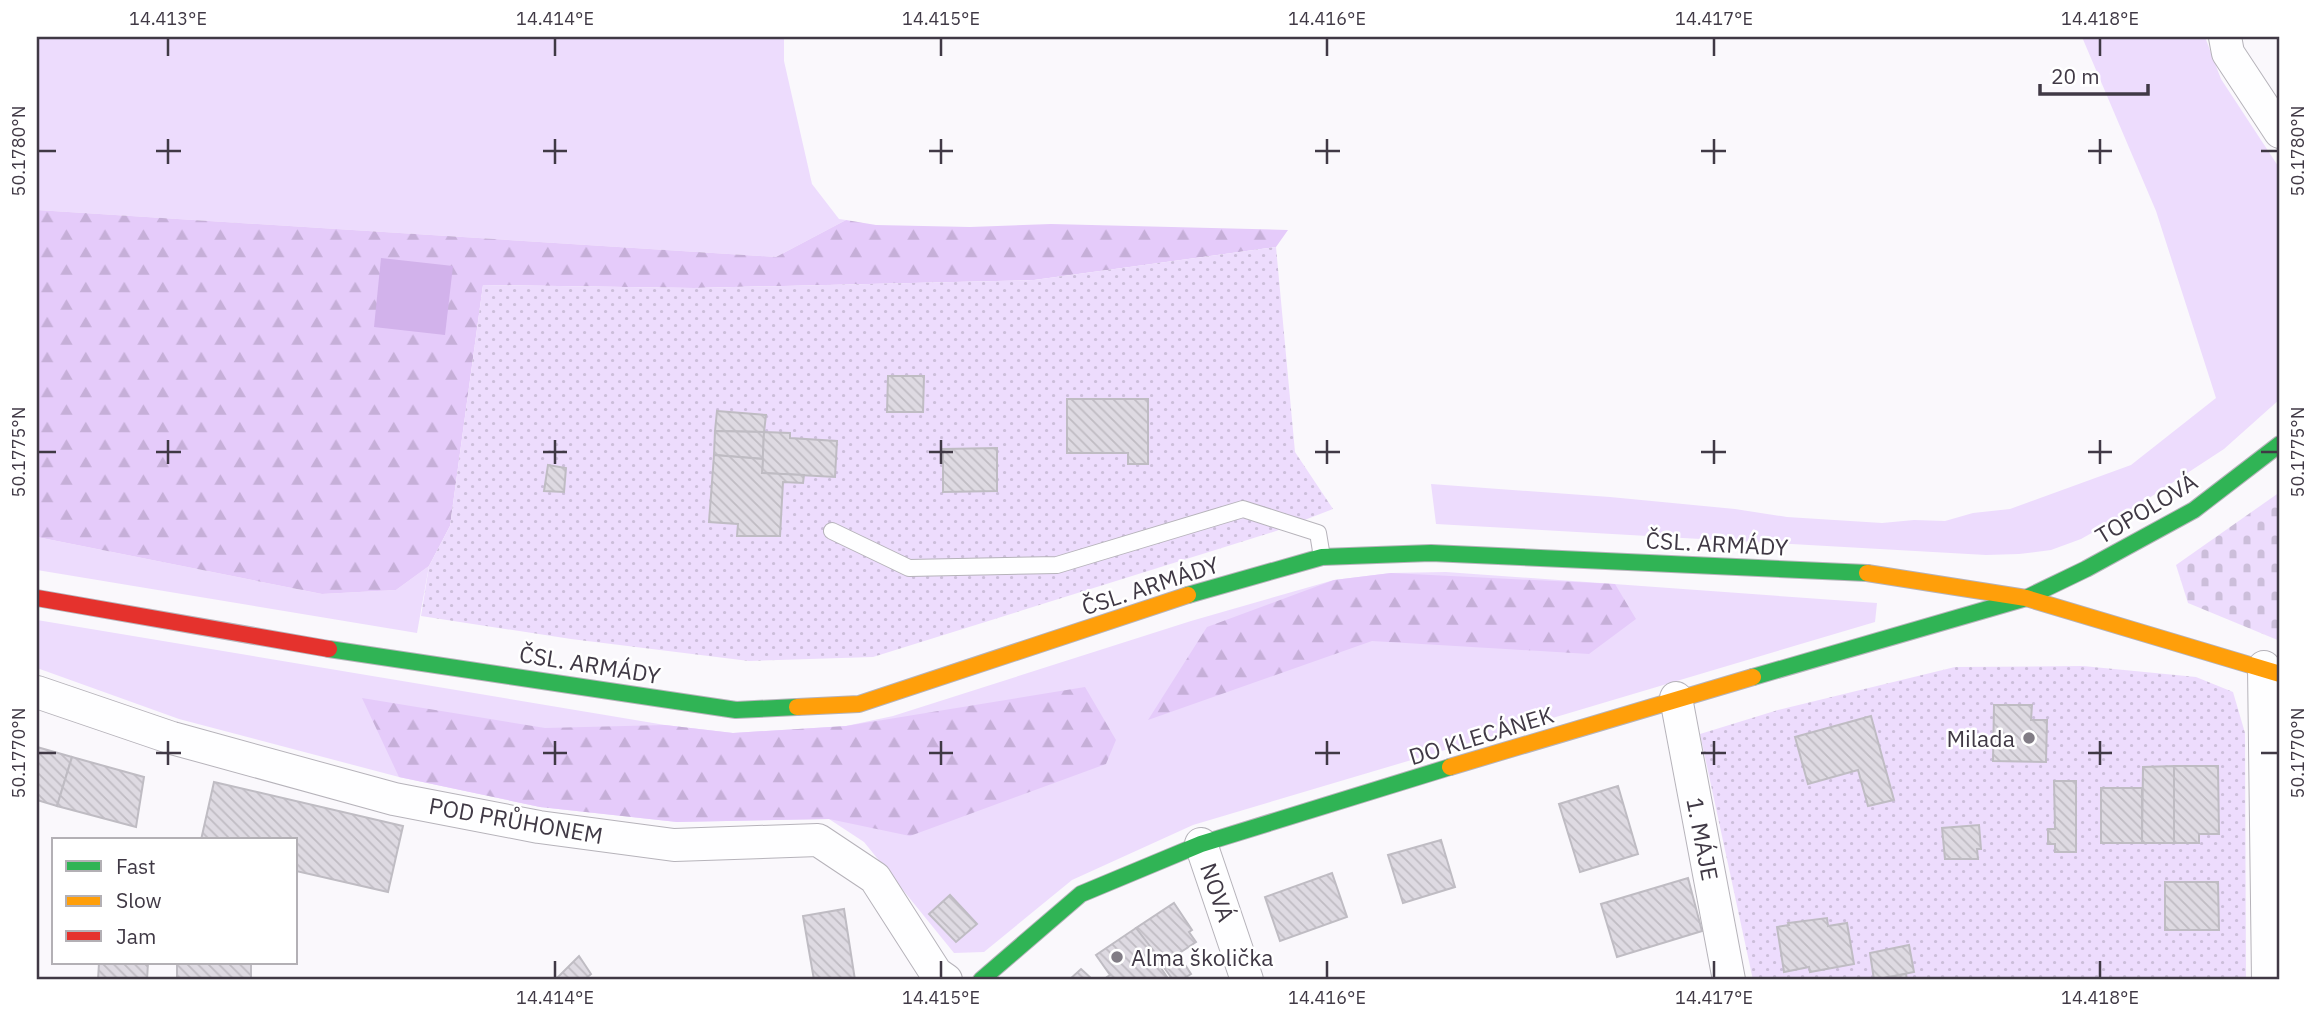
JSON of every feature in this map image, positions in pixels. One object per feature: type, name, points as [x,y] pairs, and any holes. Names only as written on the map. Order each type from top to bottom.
[{"type":"street","points":[[2225,37],[2228,53],[2280,132]]},
{"type":"street","name":"TOPOLOVÁ","points":[[2026,598],[2194,510],[2280,444]]},
{"type":"street","name":"ČSL. ARMÁDY","points":[[37,598],[317,647],[736,710],[859,704],[1190,594],[1322,557],[1431,553],[1868,573],[2026,598],[2272,671]]},
{"type":"street","name":"DO KLECÁNEK","points":[[981,980],[1081,894],[1201,844],[1676,698],[2026,598]]},
{"type":"street","points":[[2268,980],[2272,671]]},
{"type":"street","name":"POD PRŮHONEM","points":[[37,692],[172,738],[394,799],[538,827],[674,845],[818,839],[875,878],[936,973],[946,980]]},
{"type":"street","name":"1. MÁJE","points":[[1676,698],[1729,980]]},
{"type":"street","name":"NOVÁ","points":[[1201,844],[1247,980]]},
{"type":"lane","points":[[832,531],[909,568],[1056,565],[1243,509],[1318,533],[1322,557]]},
{"type":"green space","points":[[37,37],[784,37],[784,61],[812,184],[839,219],[846,220],[776,257],[37,210]]},
{"type":"green space","points":[[2082,37],[2205,37],[2221,79],[2280,169],[2280,399],[2224,449],[2120,517],[2081,539],[2051,550],[2019,554],[1986,555],[1436,524],[1431,484],[1610,497],[1735,509],[1787,517],[1882,523],[1945,521],[1973,513],[2010,509],[2131,465],[2216,398],[2156,211]]},
{"type":"green space","points":[[37,210],[776,257],[846,220],[876,225],[970,227],[1051,224],[1288,230],[1276,247],[1034,280],[694,288],[483,285],[450,526],[429,566],[396,590],[322,594],[37,537]]},
{"type":"green space","points":[[1276,247],[1295,452],[1333,509],[1276,531],[873,657],[749,661],[571,639],[421,616],[429,566],[450,526],[483,285],[694,288],[1034,280]]},
{"type":"green space","points":[[2280,492],[2280,641],[2188,603],[2176,565]]},
{"type":"green space","points":[[37,537],[322,594],[396,590],[429,566],[417,633],[37,570]]},
{"type":"green space","points":[[1446,572],[1877,603],[1875,622],[1193,825],[1072,880],[984,952],[954,953],[864,842],[829,819],[677,822],[540,807],[399,777],[179,719],[37,668],[37,620],[665,725],[733,733],[846,726],[893,716],[1191,621],[1334,580],[1391,573]]},
{"type":"green space","points":[[1391,573],[1615,584],[1636,619],[1589,654],[1372,641],[1148,720],[1207,627],[1334,580]]},
{"type":"green space","points":[[2083,666],[2196,677],[2233,692],[2245,733],[2246,980],[1753,980],[1700,734],[1778,710],[1955,667]]},
{"type":"green space","points":[[1085,687],[1116,740],[1106,764],[910,836],[829,819],[677,822],[540,807],[399,777],[362,698],[545,728],[665,725],[733,733],[846,726]]},
{"type":"shaded area","points":[[381,258],[453,266],[445,335],[374,327]]},
{"type":"building","points":[[888,376],[924,376],[923,412],[887,412]]},
{"type":"building","points":[[1067,399],[1148,399],[1148,464],[1128,464],[1128,453],[1067,453]]},
{"type":"building","points":[[717,411],[766,415],[764,432],[715,431]]},
{"type":"building","points":[[715,431],[764,432],[763,459],[714,455]]},
{"type":"building","points":[[764,432],[790,433],[790,438],[837,441],[835,477],[762,473]]},
{"type":"building","points":[[997,448],[997,491],[943,492],[943,449]]},
{"type":"building","points":[[714,455],[763,459],[762,473],[804,475],[803,483],[783,482],[780,536],[737,536],[738,524],[709,522]]},
{"type":"building","points":[[548,465],[566,468],[564,492],[544,491]]},
{"type":"building","points":[[1994,705],[2032,705],[2031,720],[2047,720],[2046,762],[1993,761]]},
{"type":"building","points":[[1871,716],[1894,800],[1868,806],[1858,770],[1808,784],[1795,737]]},
{"type":"building","points":[[37,747],[72,757],[57,806],[37,800]]},
{"type":"building","points":[[72,757],[144,777],[136,827],[57,806]]},
{"type":"building","points":[[2174,766],[2174,843],[2142,843],[2143,767]]},
{"type":"building","points":[[2174,766],[2218,766],[2219,834],[2199,834],[2199,843],[2174,843]]},
{"type":"building","points":[[2054,781],[2076,781],[2076,852],[2055,852],[2055,844],[2048,844],[2048,829],[2055,829]]},
{"type":"building","points":[[214,782],[403,826],[388,892],[298,871],[298,838],[201,838]]},
{"type":"building","points":[[1618,786],[1638,854],[1580,872],[1559,804]]},
{"type":"building","points":[[2101,788],[2142,788],[2142,843],[2101,843]]},
{"type":"building","points":[[1979,825],[1981,849],[1977,849],[1978,859],[1945,859],[1942,828]]},
{"type":"building","points":[[1441,840],[1455,887],[1403,903],[1388,855]]},
{"type":"building","points":[[1332,873],[1347,917],[1280,941],[1265,897]]},
{"type":"building","points":[[1688,878],[1702,931],[1617,957],[1601,904]]},
{"type":"building","points":[[2165,882],[2218,882],[2219,930],[2165,930]]},
{"type":"building","points":[[950,895],[977,924],[956,942],[929,914]]},
{"type":"building","points":[[1174,903],[1192,930],[1189,932],[1196,942],[1178,954],[1191,974],[1181,980],[1173,980],[1136,928]]},
{"type":"building","points":[[844,909],[855,980],[814,980],[803,916]]},
{"type":"building","points":[[1827,918],[1828,926],[1847,923],[1854,964],[1810,972],[1809,967],[1784,972],[1777,927]]},
{"type":"building","points":[[1136,928],[1156,954],[1153,956],[1169,980],[1109,980],[1107,977],[1110,975],[1096,955]]},
{"type":"building","points":[[1909,945],[1914,972],[1874,980],[1870,953]]},
{"type":"building","points":[[579,956],[591,974],[584,980],[555,980]]},
{"type":"building","points":[[99,964],[148,964],[147,980],[98,980]]},
{"type":"building","points":[[177,964],[251,964],[251,980],[177,980]]},
{"type":"building","points":[[1081,969],[1093,980],[1069,980]]},
{"type":"building","points":[[1906,974],[1907,980],[1874,980]]},
{"type":"traffic: fast","points":[[1753,677],[2026,598],[2086,569],[2194,510],[2280,444]]},
{"type":"traffic: fast","points":[[1188,595],[1322,557],[1431,553],[1867,573]]},
{"type":"traffic: fast","points":[[329,649],[736,710],[797,707]]},
{"type":"traffic: fast","points":[[981,980],[1081,894],[1201,844],[1450,767]]},
{"type":"traffic: slow","points":[[1867,573],[2026,598],[2280,674]]},
{"type":"traffic: slow","points":[[797,707],[859,704],[1188,595]]},
{"type":"traffic: slow","points":[[1450,767],[1753,677]]},
{"type":"traffic: jam","points":[[37,598],[329,649]]},
{"type":"place","name":"Milada","points":[[2029,738]]},
{"type":"place","name":"Alma školička","points":[[1117,957]]}]
